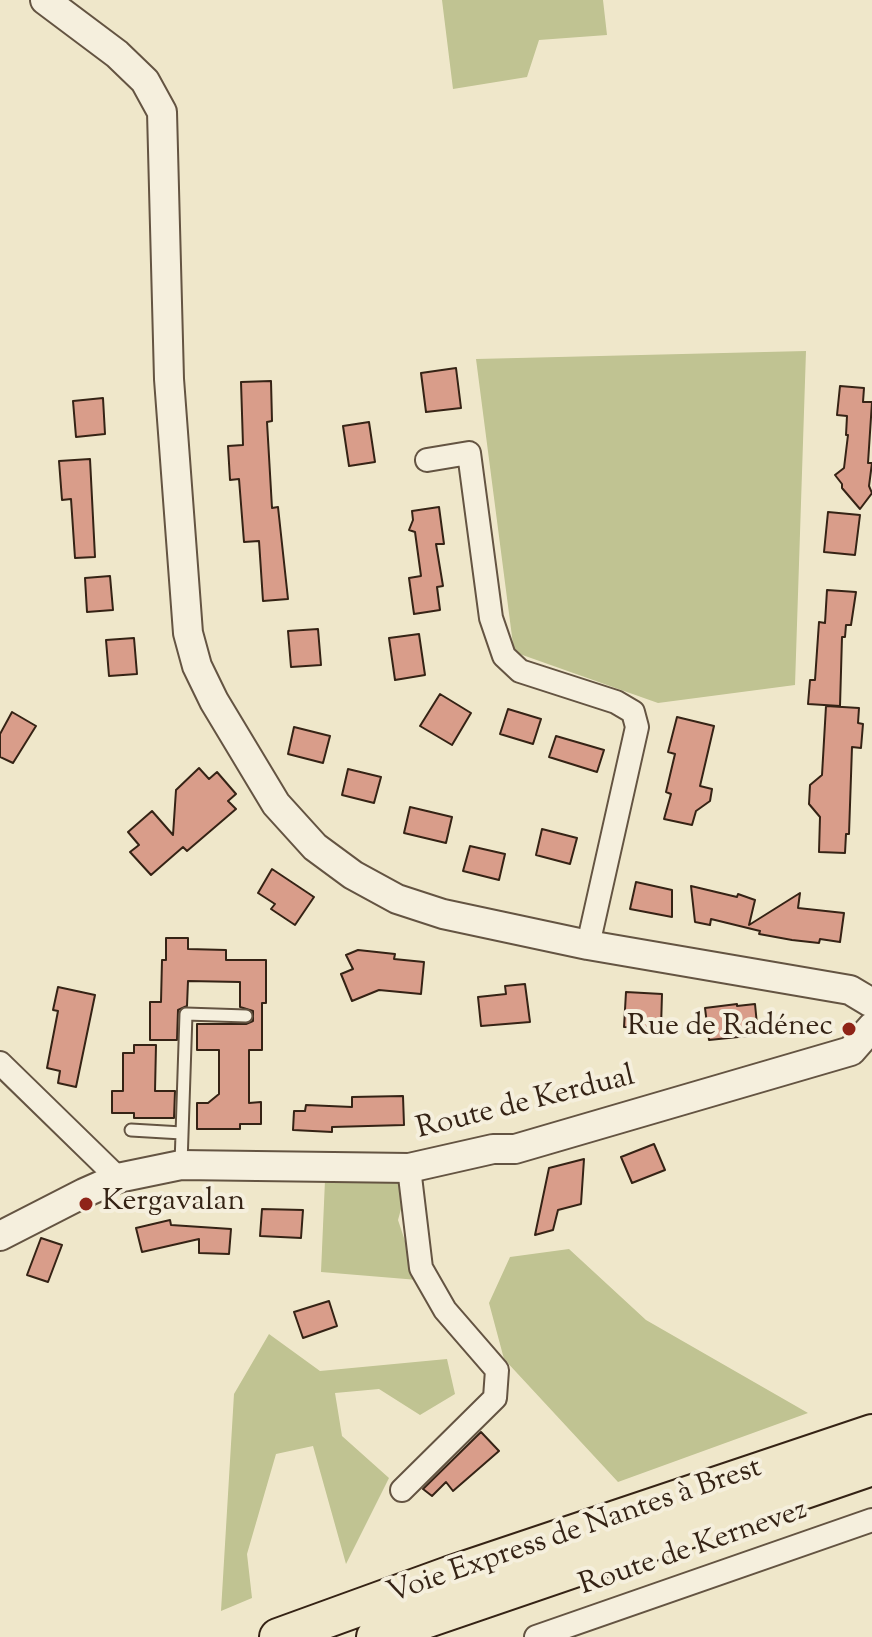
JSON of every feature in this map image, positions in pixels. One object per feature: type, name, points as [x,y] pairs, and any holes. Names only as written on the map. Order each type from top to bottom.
[{"type":"highway","name":"Voie Express de Nantes à Brest","points":[[278,1637],[464,1569],[872,1433]]},
{"type":"highway","name":"Voie Express de Nantes à Brest","points":[[375,1637],[872,1467]]},
{"type":"street","points":[[45,0],[117,54],[145,81],[162,112],[169,379],[188,633],[197,666],[214,701],[276,804],[315,847],[353,875],[397,899],[443,914],[588,945],[850,990],[872,1014]]},
{"type":"street","points":[[427,460],[469,453],[491,618],[504,656],[520,671],[616,702],[633,712],[637,727],[588,945]]},
{"type":"street","name":"Route de Kerdual","points":[[0,1236],[118,1178],[181,1165],[409,1168],[493,1149],[515,1149],[851,1051],[872,1014]]},
{"type":"street","points":[[0,1063],[118,1178]]},
{"type":"street","points":[[402,1490],[495,1398],[497,1370],[445,1310],[421,1268],[409,1168]]},
{"type":"street","name":"Route de Kernevez","points":[[536,1637],[872,1520]]},
{"type":"lane","points":[[181,1165],[186,1014],[246,1016]]},
{"type":"lane","points":[[131,1130],[182,1133]]},
{"type":"green space","points":[[442,0],[603,0],[607,35],[539,40],[527,77],[453,89]]},
{"type":"green space","points":[[806,351],[795,685],[658,703],[514,652],[476,359]]},
{"type":"green space","points":[[325,1180],[402,1181],[404,1198],[398,1220],[418,1280],[321,1272]]},
{"type":"green space","points":[[569,1249],[646,1320],[808,1413],[618,1482],[504,1359],[489,1303],[510,1257]]},
{"type":"green space","points":[[269,1334],[320,1371],[447,1359],[455,1394],[420,1415],[379,1389],[335,1393],[342,1436],[389,1478],[346,1564],[313,1446],[276,1454],[247,1554],[252,1598],[221,1611],[234,1394]]},
{"type":"building","points":[[456,368],[461,408],[426,412],[421,373]]},
{"type":"building","points":[[271,381],[272,421],[267,422],[272,508],[278,507],[288,599],[263,601],[259,541],[244,542],[239,479],[230,480],[228,446],[243,445],[241,382]]},
{"type":"building","points":[[840,386],[864,388],[863,402],[872,402],[868,463],[872,463],[869,486],[872,493],[860,509],[835,475],[844,468],[848,435],[847,416],[837,415]]},
{"type":"building","points":[[103,398],[105,434],[76,437],[73,401]]},
{"type":"building","points":[[369,422],[375,462],[349,466],[343,426]]},
{"type":"building","points":[[90,459],[95,557],[75,558],[71,499],[62,500],[59,461]]},
{"type":"building","points":[[439,507],[444,544],[436,544],[443,586],[437,587],[440,610],[414,614],[409,578],[421,576],[415,532],[409,530],[412,511]]},
{"type":"building","points":[[828,512],[860,515],[855,555],[824,552]]},
{"type":"building","points":[[110,576],[113,610],[87,612],[85,578]]},
{"type":"building","points":[[827,590],[856,592],[851,625],[846,625],[845,637],[842,637],[840,706],[808,704],[810,680],[815,680],[819,622],[825,623]]},
{"type":"building","points":[[318,629],[321,665],[291,667],[288,631]]},
{"type":"building","points":[[419,634],[425,675],[395,680],[389,638]]},
{"type":"building","points":[[134,638],[137,674],[109,676],[106,640]]},
{"type":"building","points":[[440,694],[471,713],[452,745],[420,726]]},
{"type":"building","points":[[826,706],[859,708],[858,723],[863,724],[861,748],[852,747],[849,834],[846,834],[845,853],[819,852],[820,817],[809,804],[810,785],[822,775]]},
{"type":"building","points":[[508,709],[541,719],[533,744],[500,734]]},
{"type":"building","points":[[12,712],[36,726],[13,763],[0,757],[0,734]]},
{"type":"building","points":[[677,717],[714,726],[700,786],[712,789],[710,801],[696,811],[692,825],[664,819],[671,794],[666,792],[675,754],[668,752]]},
{"type":"building","points":[[294,727],[330,736],[323,763],[288,754]]},
{"type":"building","points":[[556,736],[604,750],[597,772],[549,757]]},
{"type":"building","points":[[199,768],[209,779],[217,772],[236,794],[228,801],[236,809],[187,851],[183,847],[151,875],[130,852],[139,845],[128,832],[152,811],[173,835],[176,790]]},
{"type":"building","points":[[348,769],[381,777],[374,803],[342,795]]},
{"type":"building","points":[[410,807],[452,817],[446,843],[404,833]]},
{"type":"building","points":[[542,829],[577,838],[570,864],[536,855]]},
{"type":"building","points":[[470,846],[505,854],[499,880],[463,871]]},
{"type":"building","points":[[272,869],[314,897],[295,925],[271,909],[275,904],[258,893]]},
{"type":"building","points":[[636,882],[672,890],[672,917],[630,909]]},
{"type":"building","points":[[691,886],[755,900],[749,925],[800,893],[798,908],[844,913],[840,942],[792,940],[759,934],[760,931],[711,919],[710,925],[695,922]]},
{"type":"building","points":[[166,938],[188,938],[188,949],[226,950],[226,960],[266,960],[262,1050],[249,1050],[249,1103],[261,1102],[261,1124],[240,1124],[240,1129],[197,1129],[197,1103],[208,1103],[219,1094],[219,1050],[197,1050],[197,1024],[246,1024],[253,1021],[253,1011],[240,1007],[240,982],[188,981],[187,1006],[178,1010],[177,1040],[150,1040],[150,1002],[161,1002]]},
{"type":"building","points":[[358,950],[395,954],[394,959],[424,962],[421,994],[379,990],[352,1001],[341,974],[353,969],[346,955]]},
{"type":"building","points":[[525,984],[530,1022],[481,1026],[478,997],[506,994],[505,986]]},
{"type":"building","points":[[58,987],[95,995],[76,1087],[58,1083],[60,1071],[47,1068],[58,1011],[53,1010]]},
{"type":"building","points":[[626,992],[662,994],[661,1028],[624,1027]]},
{"type":"building","points":[[755,1004],[758,1035],[709,1040],[705,1008]]},
{"type":"building","points":[[134,1045],[156,1045],[155,1091],[175,1091],[174,1118],[134,1118],[134,1113],[112,1113],[112,1091],[123,1091],[123,1053],[134,1053]]},
{"type":"building","points":[[403,1096],[404,1125],[332,1127],[332,1132],[293,1130],[294,1111],[305,1111],[306,1105],[352,1107],[352,1097]]},
{"type":"building","points":[[654,1144],[665,1170],[632,1183],[621,1157]]},
{"type":"building","points":[[584,1159],[581,1204],[558,1210],[553,1230],[535,1235],[549,1168]]},
{"type":"building","points":[[262,1209],[303,1210],[301,1238],[260,1236]]},
{"type":"building","points":[[170,1220],[171,1225],[231,1229],[229,1254],[199,1253],[199,1239],[142,1252],[136,1228]]},
{"type":"building","points":[[41,1238],[62,1245],[48,1282],[27,1275]]},
{"type":"building","points":[[329,1301],[337,1326],[303,1338],[294,1312]]},
{"type":"building","points":[[481,1432],[499,1451],[453,1491],[446,1482],[432,1496],[423,1489]]},
{"type":"place","name":"Rue de Radénec","points":[[849,1029]]},
{"type":"place","name":"Kergavalan","points":[[86,1204]]}]
